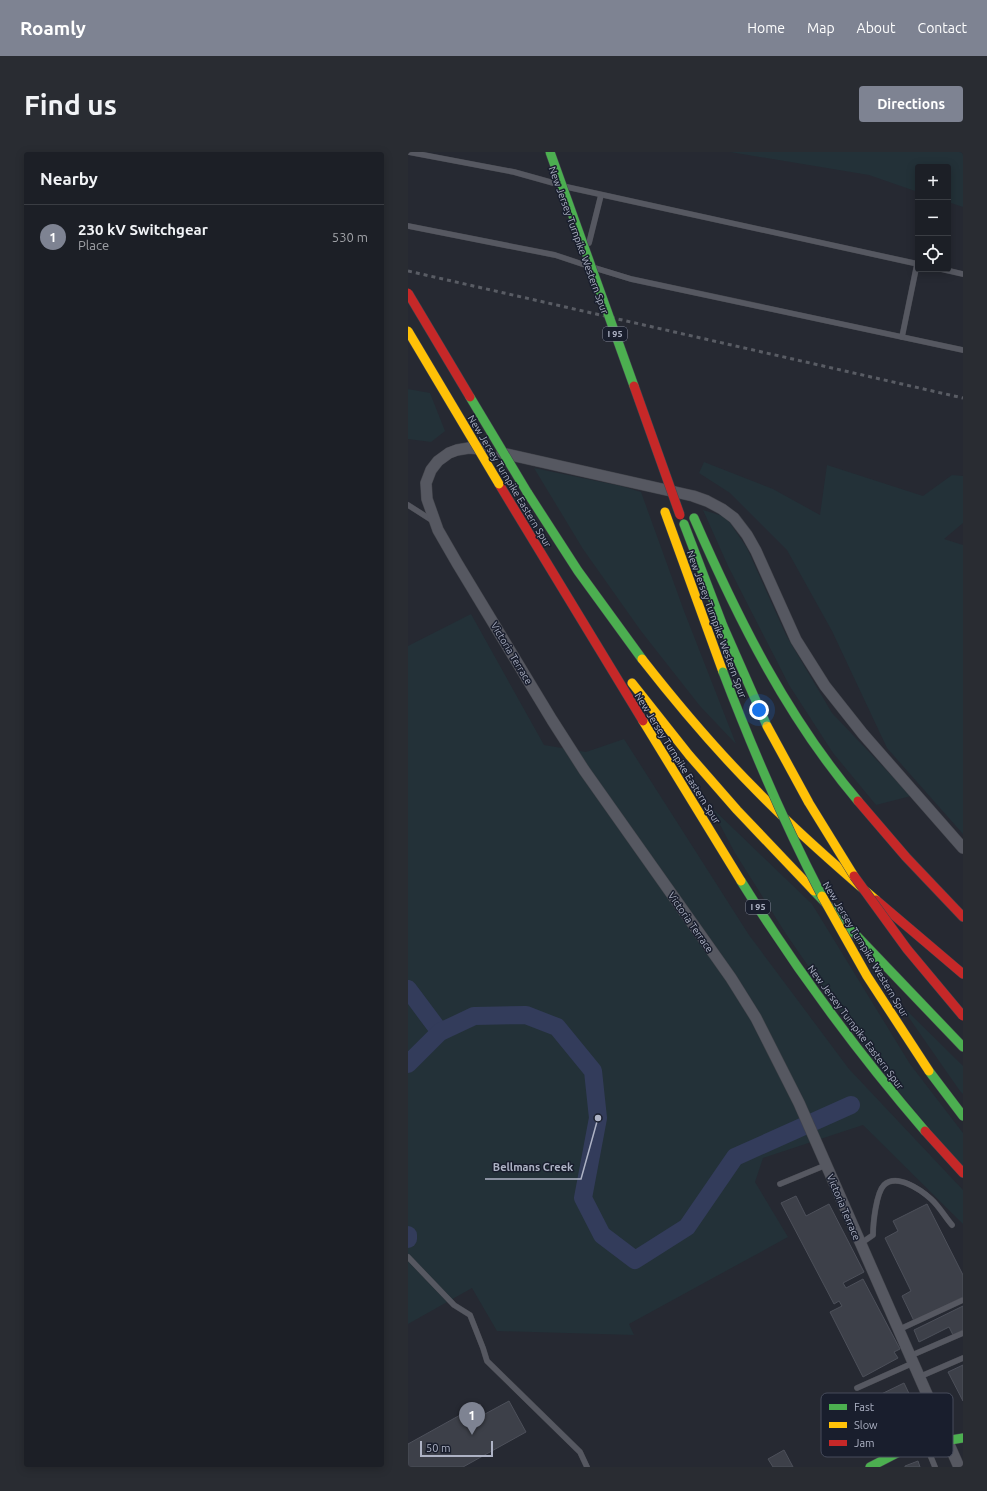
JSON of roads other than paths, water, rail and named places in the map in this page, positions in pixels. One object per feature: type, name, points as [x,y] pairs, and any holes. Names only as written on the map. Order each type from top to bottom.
[{"type":"main road","name":"New Jersey Turnpike Western Spur","points":[[550,152],[680,515],[730,644],[767,726],[802,792],[861,887],[903,944],[963,1016]]},
{"type":"main road","name":"New Jersey Turnpike Western Spur","points":[[541,167],[549,190]]},
{"type":"main road","name":"New Jersey Turnpike Western Spur","points":[[571,250],[581,268]]},
{"type":"main road","name":"New Jersey Turnpike Eastern Spur","points":[[408,293],[527,492],[566,554],[654,676],[712,743],[762,796],[805,838],[963,974]]},
{"type":"main road","name":"New Jersey Turnpike Eastern Spur","points":[[408,331],[581,620],[727,858],[801,972],[887,1087],[963,1173]]},
{"type":"main road","points":[[632,380],[654,420],[669,456]]},
{"type":"main road","name":"New Jersey Turnpike Western Spur","points":[[652,474],[723,672],[782,818],[812,878],[856,958],[929,1071],[963,1116]]},
{"type":"main road","points":[[680,485],[730,600],[758,654],[804,730],[846,787],[922,874],[963,917]]},
{"type":"main road","points":[[581,620],[670,732],[732,804],[963,1047]]},
{"type":"main road","points":[[953,1440],[963,1438]]},
{"type":"main road","points":[[875,1466],[890,1457]]},
{"type":"street","name":"Victoria Terrace","points":[[926,1393],[799,1103],[746,1000],[584,770],[457,563],[435,522],[427,499],[426,483],[431,470],[438,461],[449,453],[469,448],[486,449],[532,458],[693,496],[722,509],[734,518],[747,535],[756,551],[796,640],[825,686],[859,730],[963,848]]},
{"type":"street","name":"Victoria Terrace","points":[[953,1453],[959,1467]]},
{"type":"lane","points":[[408,152],[514,172],[579,190],[915,263]]},
{"type":"lane","points":[[581,268],[601,195]]},
{"type":"lane","points":[[408,226],[555,255],[581,268],[631,280],[963,350]]},
{"type":"lane","points":[[951,271],[963,274]]},
{"type":"lane","points":[[902,337],[916,272]]},
{"type":"lane","points":[[408,505],[435,522]]},
{"type":"lane","points":[[780,1184],[826,1165]]},
{"type":"lane","points":[[860,1244],[873,1235],[878,1199],[884,1185],[891,1181],[909,1183],[931,1199],[952,1225]]},
{"type":"lane","points":[[408,1257],[454,1305],[470,1315],[487,1361],[580,1452],[587,1467]]},
{"type":"lane","points":[[898,1330],[963,1300]]},
{"type":"lane","points":[[857,1388],[963,1333]]},
{"type":"lane","points":[[919,1377],[963,1358]]},
{"type":"lane","points":[[930,1457],[935,1467]]},
{"type":"waterway","points":[[408,989],[440,1032]]},
{"type":"waterway","points":[[408,1064],[440,1032],[474,1016],[526,1015],[557,1027],[593,1071],[598,1118],[583,1198],[602,1235],[635,1260],[687,1227],[735,1157],[851,1105]]},
{"type":"railway","points":[[408,271],[963,398]]},
{"type":"place","name":"Bellmans Creek","points":[[598,1118]]},
{"type":"place","name":"230 kV Switchgear","points":[[472,1435]]}]
